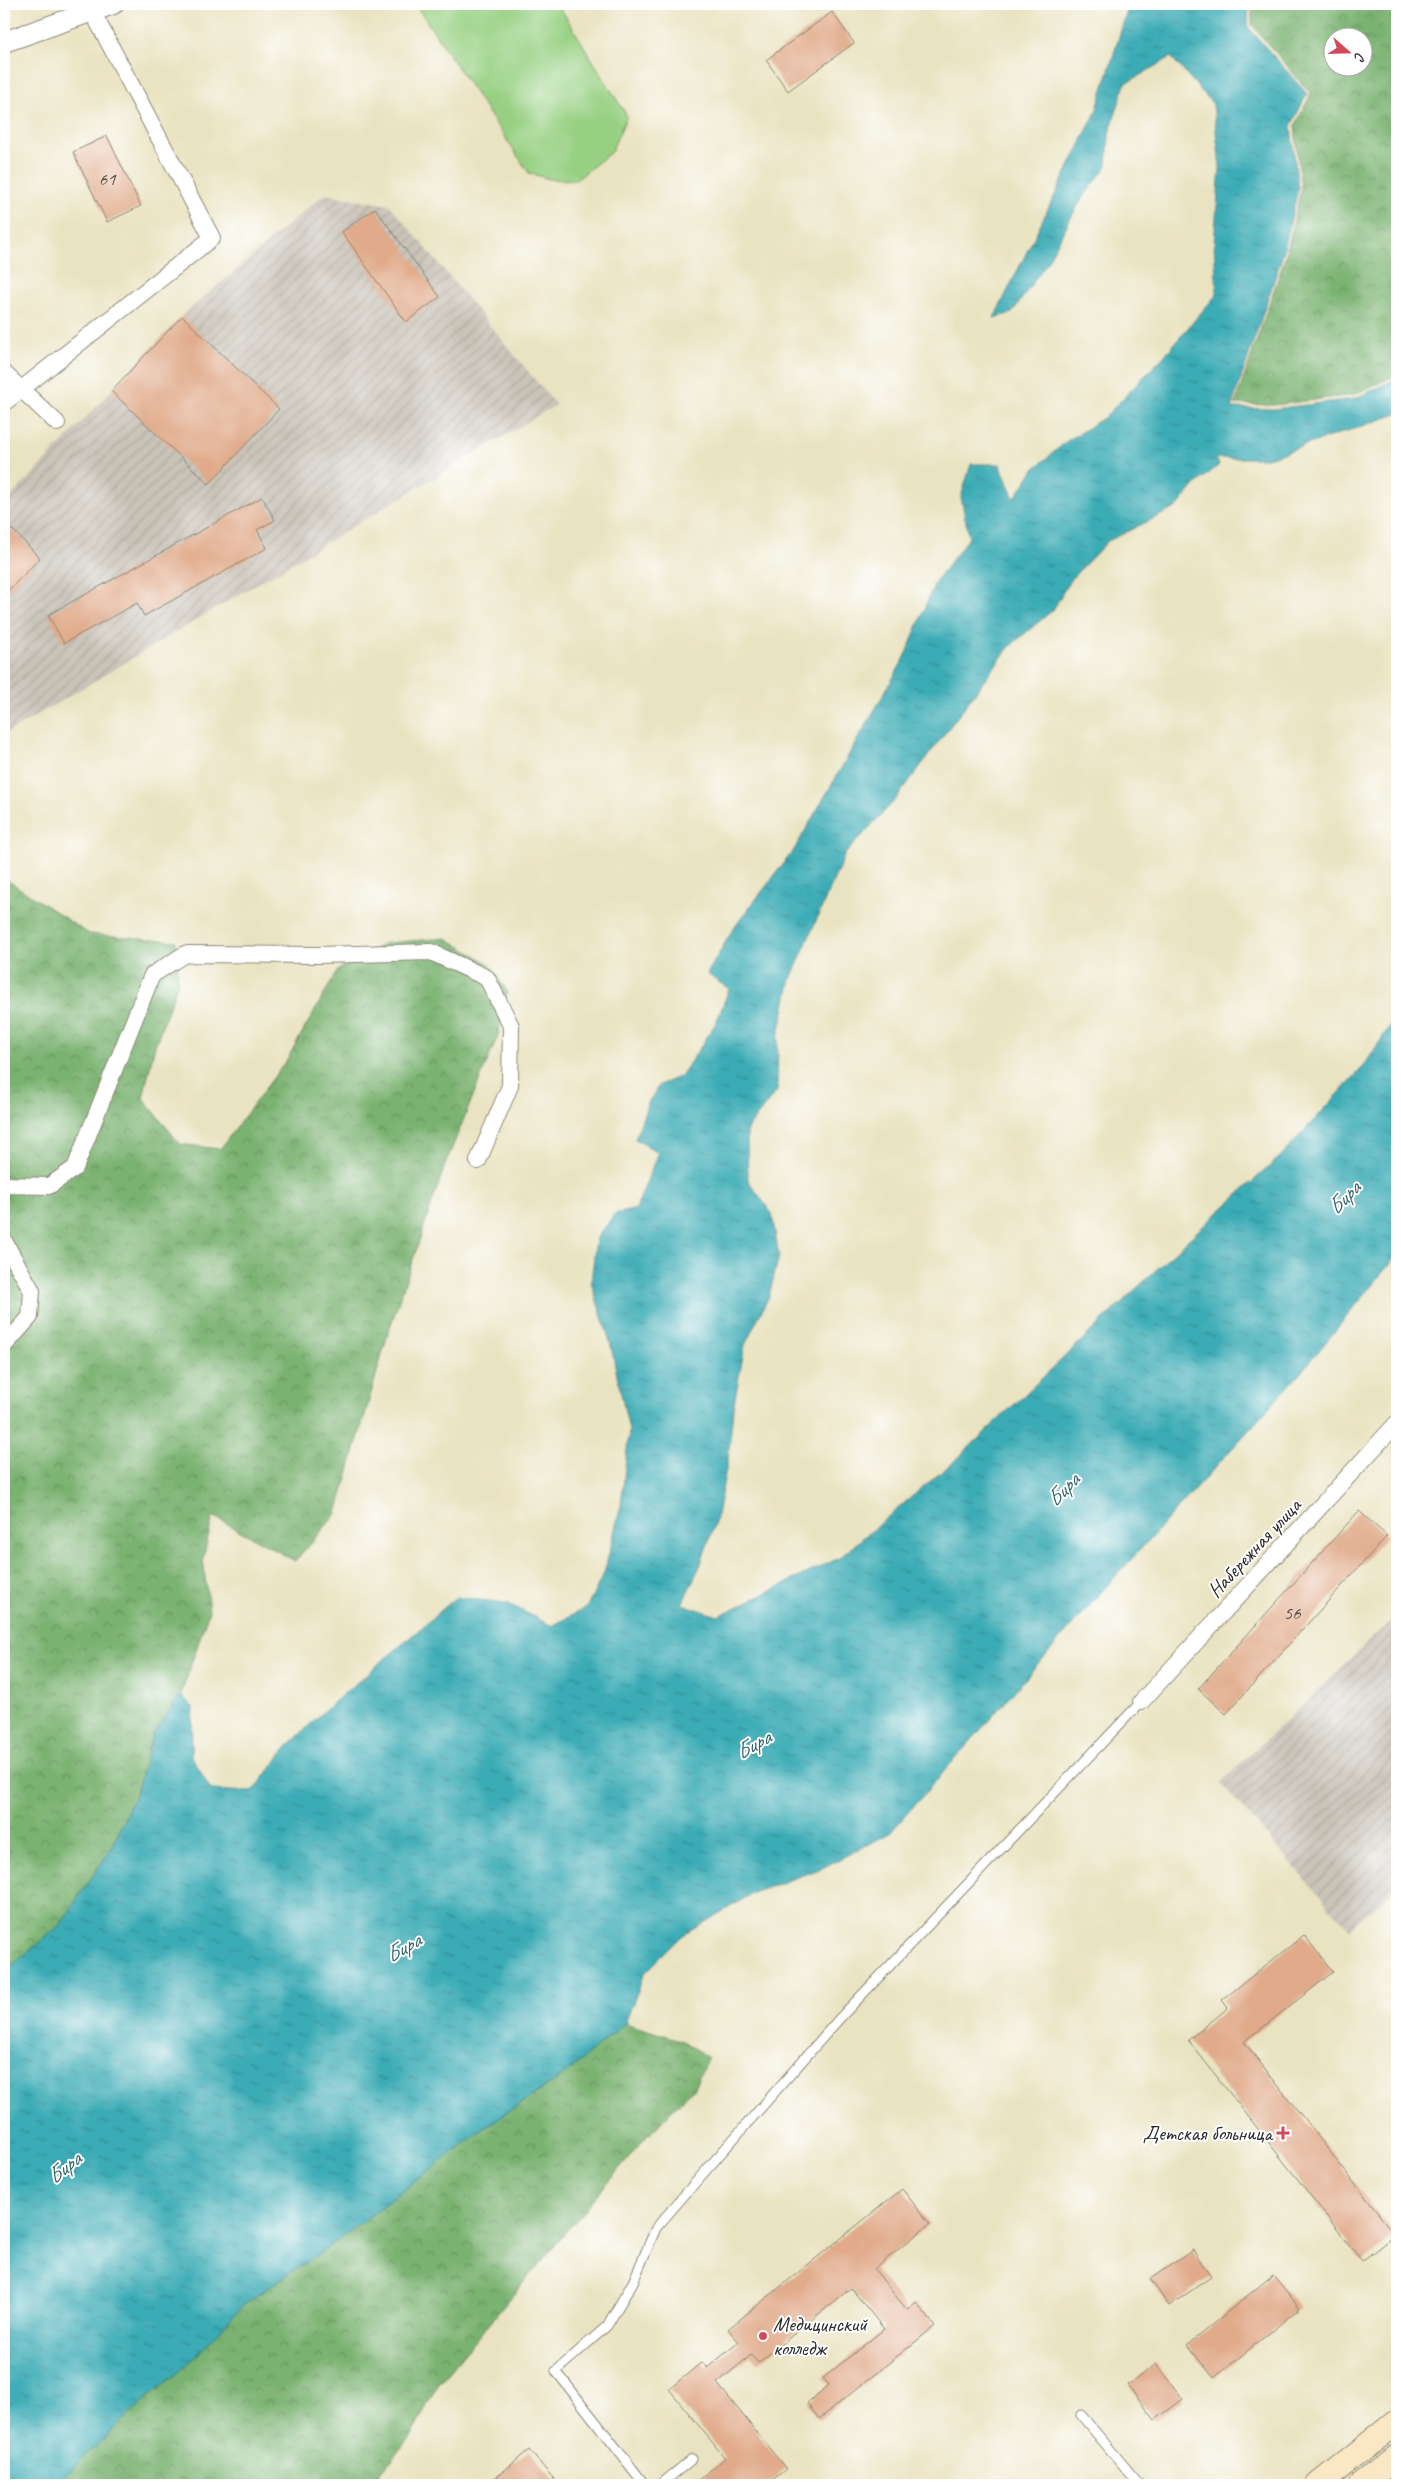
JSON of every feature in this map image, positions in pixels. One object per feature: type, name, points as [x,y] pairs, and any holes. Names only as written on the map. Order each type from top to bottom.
[{"type":"main road","points":[[1318,2485],[1397,2421]]},
{"type":"main road","points":[[1361,2485],[1397,2456]]},
{"type":"street","points":[[4,42],[113,4]]},
{"type":"street","points":[[4,403],[212,238],[92,11]]},
{"type":"street","points":[[4,373],[57,423]]},
{"type":"street","points":[[4,1185],[49,1186],[75,1168],[152,975],[185,954],[319,955],[430,952],[487,978],[511,1026],[510,1086],[478,1161]]},
{"type":"street","points":[[4,1241],[32,1291],[30,1317],[4,1346]]},
{"type":"street","name":"Набережная улица","points":[[1141,1702],[1397,1423]]},
{"type":"lane","points":[[645,2485],[556,2371],[607,2326],[633,2282],[656,2228],[687,2192],[839,2019],[1141,1702]]},
{"type":"lane","points":[[1080,2415],[1140,2485]]},
{"type":"lane","points":[[660,2485],[692,2459]]},
{"type":"shaded area","points":[[324,194],[390,205],[556,405],[4,735],[4,504],[182,316]]},
{"type":"shaded area","points":[[1397,1615],[1397,1886],[1349,1929],[1220,1783]]},
{"type":"green space","points":[[415,4],[558,4],[627,116],[611,152],[576,180],[549,179],[529,173]]},
{"type":"green space","points":[[1252,4],[1397,4],[1397,375],[1352,395],[1274,405],[1235,404],[1287,252],[1301,189],[1295,126],[1311,94],[1252,25]]},
{"type":"green space","points":[[4,878],[89,934],[176,941],[178,982],[154,1049],[143,1098],[180,1144],[220,1149],[286,1061],[338,970],[386,943],[446,938],[488,963],[507,991],[498,1035],[445,1165],[389,1330],[337,1513],[295,1561],[213,1516],[203,1559],[209,1611],[181,1695],[153,1734],[136,1793],[110,1850],[60,1925],[4,1972]]},
{"type":"green space","points":[[625,2023],[683,2041],[708,2058],[693,2089],[640,2144],[439,2383],[409,2439],[370,2485],[54,2485],[198,2354],[244,2304],[336,2242],[488,2125],[564,2075]]},
{"type":"water","name":"Бира","points":[[1129,4],[1249,4],[1248,27],[1307,94],[1291,126],[1298,189],[1284,251],[1231,408],[1274,409],[1353,399],[1397,379],[1397,414],[1268,458],[1216,458],[1219,465],[1195,485],[1177,507],[1108,541],[1070,580],[1053,610],[1010,646],[896,799],[845,854],[791,979],[778,1039],[777,1091],[747,1129],[748,1180],[772,1214],[779,1256],[769,1296],[745,1345],[733,1409],[728,1460],[716,1520],[700,1566],[682,1604],[718,1616],[839,1558],[959,1457],[1182,1245],[1282,1155],[1364,1066],[1397,1015],[1397,1255],[1299,1375],[1107,1586],[890,1833],[820,1869],[755,1892],[682,1936],[645,1973],[625,2023],[564,2075],[488,2125],[336,2242],[244,2304],[198,2354],[54,2485],[4,2485],[4,1972],[60,1925],[110,1850],[136,1793],[153,1734],[181,1695],[193,1707],[191,1755],[211,1790],[252,1792],[289,1745],[314,1720],[456,1597],[507,1603],[552,1626],[587,1607],[604,1573],[621,1505],[629,1431],[610,1342],[591,1282],[596,1239],[615,1214],[636,1209],[658,1152],[635,1139],[647,1105],[659,1085],[681,1076],[716,1023],[729,989],[707,974],[733,929],[794,850],[905,657],[935,582],[969,538],[961,497],[971,464],[1000,464],[1014,499],[1034,469],[1067,441],[1105,417],[1163,357],[1217,294],[1214,244],[1220,167],[1213,104],[1171,57],[1125,84],[1109,135],[1107,166],[1079,203],[1047,262],[1012,313],[994,318],[1096,112]]},
{"type":"building","points":[[832,12],[854,43],[788,91],[766,60]]},
{"type":"building","points":[[107,136],[141,206],[107,222],[73,152]]},
{"type":"building","points":[[375,208],[440,297],[406,322],[342,232]]},
{"type":"building","points":[[182,316],[279,409],[209,484],[111,391]]},
{"type":"building","points":[[262,497],[275,520],[257,530],[267,548],[144,616],[137,603],[64,643],[48,615]]},
{"type":"building","points":[[12,529],[40,558],[4,595],[4,537]]},
{"type":"building","points":[[1359,1511],[1387,1536],[1226,1714],[1198,1689]]},
{"type":"building","points":[[1304,1935],[1333,1972],[1244,2042],[1395,2235],[1362,2261],[1188,2040],[1228,2008],[1222,2000]]},
{"type":"building","name":"Медицинский колледж","points":[[902,2189],[930,2224],[874,2269],[907,2310],[916,2302],[935,2326],[819,2419],[807,2403],[829,2385],[823,2378],[884,2329],[851,2288],[758,2363],[751,2355],[717,2383],[786,2469],[766,2485],[692,2485],[725,2458],[669,2389],[702,2362],[707,2368],[739,2342],[728,2329]]},
{"type":"building","points":[[1193,2250],[1211,2277],[1169,2306],[1150,2279]]},
{"type":"building","points":[[1273,2275],[1300,2308],[1214,2378],[1187,2345]]},
{"type":"building","points":[[1156,2364],[1183,2399],[1155,2420],[1128,2385]]},
{"type":"building","points":[[529,2450],[559,2485],[487,2485]]},
{"type":"place","name":"Детская больница","points":[[1283,2133]]},
{"type":"place","name":"Медицинский колледж","points":[[763,2336]]}]
